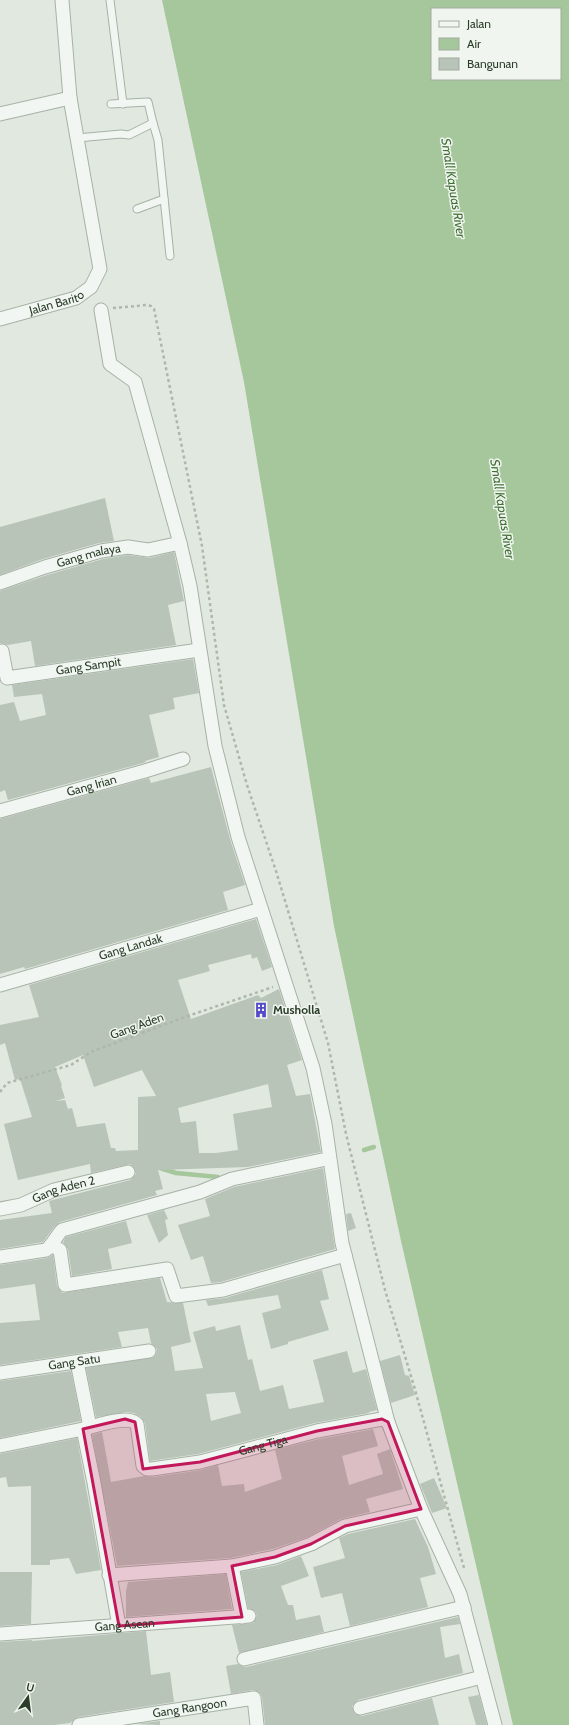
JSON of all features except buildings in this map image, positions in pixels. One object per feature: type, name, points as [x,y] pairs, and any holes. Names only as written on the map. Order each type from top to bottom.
[{"type":"street","points":[[62,0],[70,98],[77,138]]},
{"type":"street","points":[[0,114],[70,98]]},
{"type":"street","name":"Jalan Barito","points":[[0,318],[76,298],[90,287],[100,269],[77,138]]},
{"type":"street","points":[[101,310],[110,364],[135,382],[180,543],[190,586],[215,746],[238,836],[313,1068],[325,1124],[342,1243],[388,1422],[421,1509],[460,1594],[494,1725]]},
{"type":"street","name":"Gang malaya","points":[[0,583],[45,567],[101,551],[128,547],[148,550],[180,543]]},
{"type":"street","name":"Gang Sampit","points":[[0,652],[2,651],[7,678],[199,650]]},
{"type":"street","name":"Gang Irian","points":[[0,811],[145,771],[183,758]]},
{"type":"street","name":"Gang Landak","points":[[0,985],[261,909]]},
{"type":"street","points":[[0,1257],[46,1250],[62,1230],[200,1192],[232,1179],[322,1160]]},
{"type":"street","name":"Gang Aden 2","points":[[0,1209],[22,1205],[54,1190],[128,1172]]},
{"type":"street","points":[[51,1245],[60,1250],[65,1285],[167,1269],[176,1296],[223,1290],[345,1255]]},
{"type":"street","name":"Gang Satu","points":[[0,1373],[149,1351]]},
{"type":"street","points":[[77,1362],[94,1483],[119,1626]]},
{"type":"street","name":"Gang Tiga","points":[[0,1446],[125,1419],[137,1424],[142,1464],[147,1469],[200,1462],[317,1431],[382,1418],[388,1422]]},
{"type":"street","points":[[110,1575],[232,1566],[282,1554],[311,1544],[345,1526],[421,1509]]},
{"type":"street","name":"Gang Asean","points":[[0,1634],[245,1617],[232,1566]]},
{"type":"street","points":[[244,1659],[464,1607]]},
{"type":"street","points":[[360,1708],[482,1677]]},
{"type":"street","name":"Gang Rangoon","points":[[79,1725],[254,1698],[257,1725]]},
{"type":"lane","points":[[110,0],[122,104]]},
{"type":"lane","points":[[111,104],[148,102],[158,140],[170,256]]},
{"type":"lane","points":[[77,138],[120,134],[129,135],[153,123]]},
{"type":"lane","points":[[137,209],[164,199]]},
{"type":"path","points":[[101,310],[147,305],[151,306],[154,310],[202,546],[224,705],[247,786],[276,871],[328,1042],[346,1134],[385,1290],[414,1386],[465,1570]]},
{"type":"path","name":"Gang Aden","points":[[0,1092],[7,1084],[72,1065],[91,1052],[285,982]]},
{"type":"highlighted area","points":[[125,1419],[135,1422],[143,1469],[200,1462],[317,1431],[382,1419],[388,1422],[421,1509],[345,1526],[311,1544],[275,1557],[232,1566],[242,1617],[119,1626],[83,1429]]},
{"type":"water","name":"Small Kapuas River","points":[[162,0],[569,0],[569,1725],[513,1725],[401,1241],[334,926],[244,382]]},
{"type":"waterway","points":[[364,1150],[374,1147]]},
{"type":"waterway","points":[[160,1168],[176,1173],[218,1177]]},
{"type":"place","name":"Musholla","points":[[261,1010]]}]
